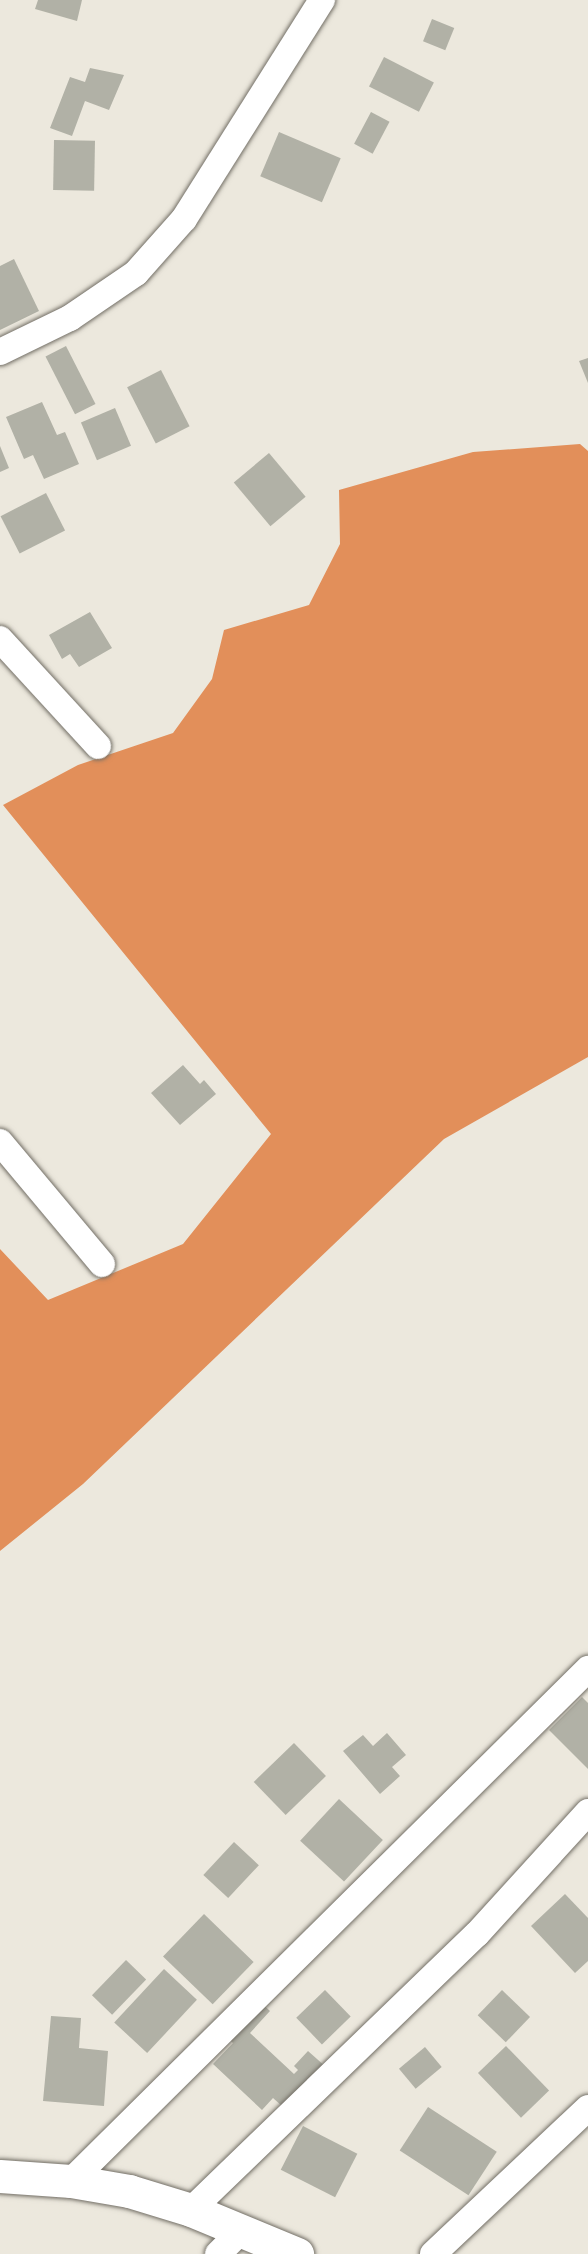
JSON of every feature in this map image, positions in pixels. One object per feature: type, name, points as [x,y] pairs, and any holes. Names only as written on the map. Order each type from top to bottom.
[{"type":"street","points":[[0,352],[70,318],[136,273],[184,219],[322,0]]},
{"type":"street","points":[[0,639],[99,746]]},
{"type":"street","points":[[0,1142],[102,1264]]},
{"type":"street","points":[[71,2181],[588,1669]]},
{"type":"street","points":[[191,2210],[477,1934],[588,1812]]},
{"type":"street","points":[[433,2254],[588,2108]]},
{"type":"street","points":[[0,2176],[71,2181],[129,2191],[191,2210],[297,2254]]},
{"type":"street","points":[[218,2254],[242,2230]]},
{"type":"shaded area","points":[[580,444],[588,451],[588,1057],[444,1139],[83,1484],[0,1551],[0,1249],[48,1300],[183,1244],[271,1134],[3,805],[78,765],[173,733],[212,679],[224,630],[309,605],[340,544],[339,490],[473,452]]},
{"type":"building","points":[[38,0],[82,0],[77,21],[35,9]]},
{"type":"building","points":[[432,19],[454,28],[445,50],[423,41]]},
{"type":"building","points":[[384,57],[434,82],[419,112],[369,86]]},
{"type":"building","points":[[90,68],[124,75],[109,110],[85,101],[72,136],[50,128],[70,77],[85,82]]},
{"type":"building","points":[[371,112],[390,122],[373,154],[354,144]]},
{"type":"building","points":[[279,132],[341,158],[322,202],[260,176]]},
{"type":"building","points":[[54,140],[95,141],[94,191],[53,190]]},
{"type":"building","points":[[14,259],[39,311],[0,330],[0,266]]},
{"type":"building","points":[[66,346],[96,404],[75,414],[46,356]]},
{"type":"building","points":[[588,358],[588,383],[579,361]]},
{"type":"building","points":[[161,370],[190,426],[156,443],[127,387]]},
{"type":"building","points":[[42,402],[57,435],[65,432],[79,464],[44,479],[33,455],[24,459],[6,417]]},
{"type":"building","points":[[115,408],[131,446],[97,460],[81,422]]},
{"type":"building","points":[[0,446],[9,468],[0,472]]},
{"type":"building","points":[[269,453],[306,497],[270,526],[234,483]]},
{"type":"building","points":[[46,493],[65,530],[20,554],[1,516]]},
{"type":"building","points":[[90,612],[112,648],[79,667],[70,654],[62,659],[49,635]]},
{"type":"building","points":[[183,1065],[200,1084],[204,1080],[216,1094],[180,1125],[151,1093]]},
{"type":"building","points":[[582,1697],[588,1703],[588,1769],[549,1730]]},
{"type":"building","points":[[387,1733],[406,1755],[392,1767],[400,1776],[380,1794],[343,1751],[363,1735],[373,1746]]},
{"type":"building","points":[[294,1743],[326,1776],[286,1815],[254,1782]]},
{"type":"building","points":[[339,1799],[383,1840],[344,1882],[300,1841]]},
{"type":"building","points":[[234,1842],[259,1865],[228,1898],[203,1875]]},
{"type":"building","points":[[565,1894],[588,1918],[588,1961],[575,1973],[531,1926]]},
{"type":"building","points":[[204,1914],[254,1962],[213,2004],[163,1956]]},
{"type":"building","points":[[126,1960],[146,1979],[112,2015],[92,1995]]},
{"type":"building","points":[[164,1969],[197,2000],[147,2053],[114,2022]]},
{"type":"building","points":[[325,1990],[351,2017],[322,2044],[296,2018]]},
{"type":"building","points":[[502,1990],[530,2017],[506,2042],[478,2015]]},
{"type":"building","points":[[258,2000],[270,2011],[250,2033],[294,2074],[298,2070],[294,2066],[308,2051],[326,2067],[282,2106],[273,2098],[262,2110],[213,2064],[233,2043],[223,2034]]},
{"type":"building","points":[[51,2016],[81,2018],[79,2048],[108,2051],[104,2106],[43,2101]]},
{"type":"building","points":[[506,2046],[549,2091],[521,2118],[478,2073]]},
{"type":"building","points":[[425,2047],[442,2067],[416,2089],[399,2069]]},
{"type":"building","points":[[428,2107],[497,2152],[468,2195],[400,2151]]},
{"type":"building","points":[[303,2126],[357,2154],[335,2197],[281,2170]]}]
